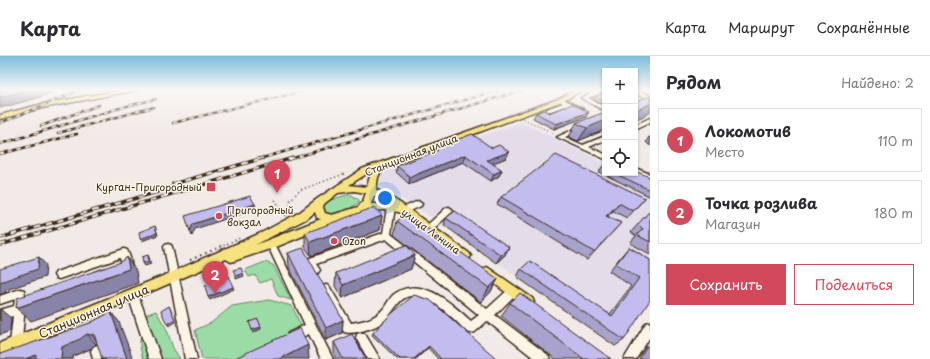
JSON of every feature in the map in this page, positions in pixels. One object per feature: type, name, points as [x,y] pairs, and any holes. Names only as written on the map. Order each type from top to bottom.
[{"type":"main road","points":[[0,117],[53,104]]},
{"type":"main road","name":"Станционная улица","points":[[187,272],[267,235],[304,215],[320,201],[365,171],[517,115],[556,104]]},
{"type":"main road","points":[[362,208],[368,203],[372,177],[381,164]]},
{"type":"main road","name":"улица Ленина","points":[[334,191],[354,188],[371,191],[387,199],[538,309]]},
{"type":"main road","points":[[320,201],[318,207],[321,215],[332,219]]},
{"type":"main road","name":"Станционная улица","points":[[0,350],[133,295],[173,273],[187,272],[271,244],[362,208],[378,206],[391,207],[403,211]]},
{"type":"street","points":[[550,110],[560,104]]},
{"type":"street","points":[[569,104],[586,112]]},
{"type":"street","points":[[594,104],[601,108]]},
{"type":"street","points":[[638,126],[650,120]]},
{"type":"street","points":[[560,137],[588,125]]},
{"type":"street","points":[[560,137],[602,156]]},
{"type":"street","points":[[584,148],[602,139]]},
{"type":"street","points":[[638,171],[650,177]]},
{"type":"street","points":[[403,211],[418,204]]},
{"type":"street","points":[[387,235],[391,207]]},
{"type":"street","points":[[428,229],[449,210]]},
{"type":"street","points":[[387,235],[401,250],[544,359]]},
{"type":"street","points":[[387,235],[310,262],[348,328],[372,324],[384,316],[396,298],[405,294],[420,291],[436,298],[471,328],[513,291]]},
{"type":"street","points":[[271,244],[327,359]]},
{"type":"street","points":[[168,247],[191,359]]},
{"type":"street","points":[[59,274],[124,253],[127,271],[120,273]]},
{"type":"street","points":[[0,300],[20,293],[22,307],[16,344]]},
{"type":"street","points":[[133,295],[155,359]]},
{"type":"street","points":[[0,315],[22,307]]},
{"type":"street","points":[[630,359],[650,327]]},
{"type":"street","points":[[283,342],[311,328]]},
{"type":"street","points":[[361,338],[374,359]]},
{"type":"path","points":[[517,115],[560,137]]},
{"type":"path","points":[[275,200],[286,217],[290,200],[300,190],[344,174]]},
{"type":"path","points":[[173,273],[206,252],[244,236]]},
{"type":"shaded area","points":[[521,122],[602,162],[602,176],[617,176],[650,184],[650,295],[615,346],[444,225],[380,185],[376,178],[382,172]]},
{"type":"green space","points":[[346,195],[352,195],[359,200],[359,202],[356,205],[342,211],[324,213],[322,203]]},
{"type":"green space","points":[[265,262],[273,265],[291,300],[278,296],[271,279],[260,283],[255,275],[249,277],[245,270]]},
{"type":"green space","points":[[269,300],[292,306],[302,328],[235,359],[202,359],[195,330],[211,323],[232,306]]},
{"type":"green space","points":[[156,311],[167,330],[173,348],[180,359],[143,359],[140,348],[140,340],[147,321],[145,315]]},
{"type":"building","points":[[572,104],[589,112],[556,124],[536,113],[544,110],[549,113]]},
{"type":"building","points":[[638,104],[650,104],[638,110]]},
{"type":"building","points":[[602,113],[602,121],[587,128],[576,123]]},
{"type":"building","points":[[472,134],[492,148],[499,145],[509,152],[487,160],[502,170],[494,174],[465,155],[410,177],[397,166],[438,150],[435,148]]},
{"type":"building","points":[[556,155],[645,198],[633,211],[619,203],[606,216],[621,223],[594,252],[501,197]]},
{"type":"building","points":[[638,172],[650,177],[650,190],[620,176],[638,176]]},
{"type":"building","points":[[250,196],[255,204],[193,224],[190,231],[185,216]]},
{"type":"building","points":[[375,207],[382,216],[310,242],[305,233]]},
{"type":"building","points":[[455,211],[509,247],[501,255],[446,218]]},
{"type":"building","points":[[650,211],[650,242],[637,235],[643,229],[638,224]]},
{"type":"building","points":[[407,214],[498,279],[489,288],[397,221]]},
{"type":"building","points":[[155,226],[157,233],[140,239],[139,232]]},
{"type":"building","points":[[406,245],[415,255],[343,285],[336,273]]},
{"type":"building","points":[[629,247],[650,260],[650,300],[624,340],[521,269],[530,261],[612,316],[639,278],[616,264]]},
{"type":"building","points":[[303,248],[343,320],[326,328],[288,253]]},
{"type":"building","points":[[148,255],[149,261],[143,263],[142,257]]},
{"type":"building","points":[[39,257],[38,269],[0,282],[0,269]]},
{"type":"building","points":[[127,257],[129,269],[16,308],[17,298],[121,262]]},
{"type":"building","points":[[241,268],[243,273],[236,276],[233,270]]},
{"type":"building","points":[[229,276],[233,287],[208,297],[205,286]]},
{"type":"building","points":[[520,293],[611,359],[584,359],[510,303]]},
{"type":"building","points":[[414,295],[430,300],[497,359],[441,359],[429,346],[414,359],[400,359],[373,333],[390,315]]},
{"type":"building","points":[[169,306],[175,319],[167,324],[161,311]]},
{"type":"building","points":[[111,312],[127,359],[102,359],[94,334],[87,334],[80,339],[62,347],[61,359],[36,359],[36,355],[25,359],[0,359],[0,354],[90,323]]},
{"type":"building","points":[[258,319],[261,327],[252,330],[249,322]]},
{"type":"building","points":[[300,328],[308,345],[280,359],[233,359]]},
{"type":"building","points":[[352,334],[366,359],[343,359],[334,342]]},
{"type":"railway","points":[[0,123],[46,104]]},
{"type":"railway","points":[[0,144],[135,104]]},
{"type":"railway","points":[[173,123],[250,104]]},
{"type":"railway","points":[[259,159],[450,104]]},
{"type":"railway","points":[[290,159],[475,104]]},
{"type":"railway","points":[[41,126],[99,105]]},
{"type":"railway","points":[[58,133],[154,107]]},
{"type":"railway","points":[[0,154],[77,134]]},
{"type":"railway","points":[[173,184],[263,158]]},
{"type":"railway","points":[[0,245],[293,158]]},
{"type":"railway","points":[[0,238],[181,185]]},
{"type":"place","name":"Курган-Пригородный","points":[[211,187]]},
{"type":"place","name":"Локомотив","points":[[277,193]]},
{"type":"place","name":"Пригородный вокзал","points":[[219,216]]},
{"type":"place","name":"Ozon","points":[[334,241]]},
{"type":"place","name":"Точка розлива","points":[[215,294]]}]
